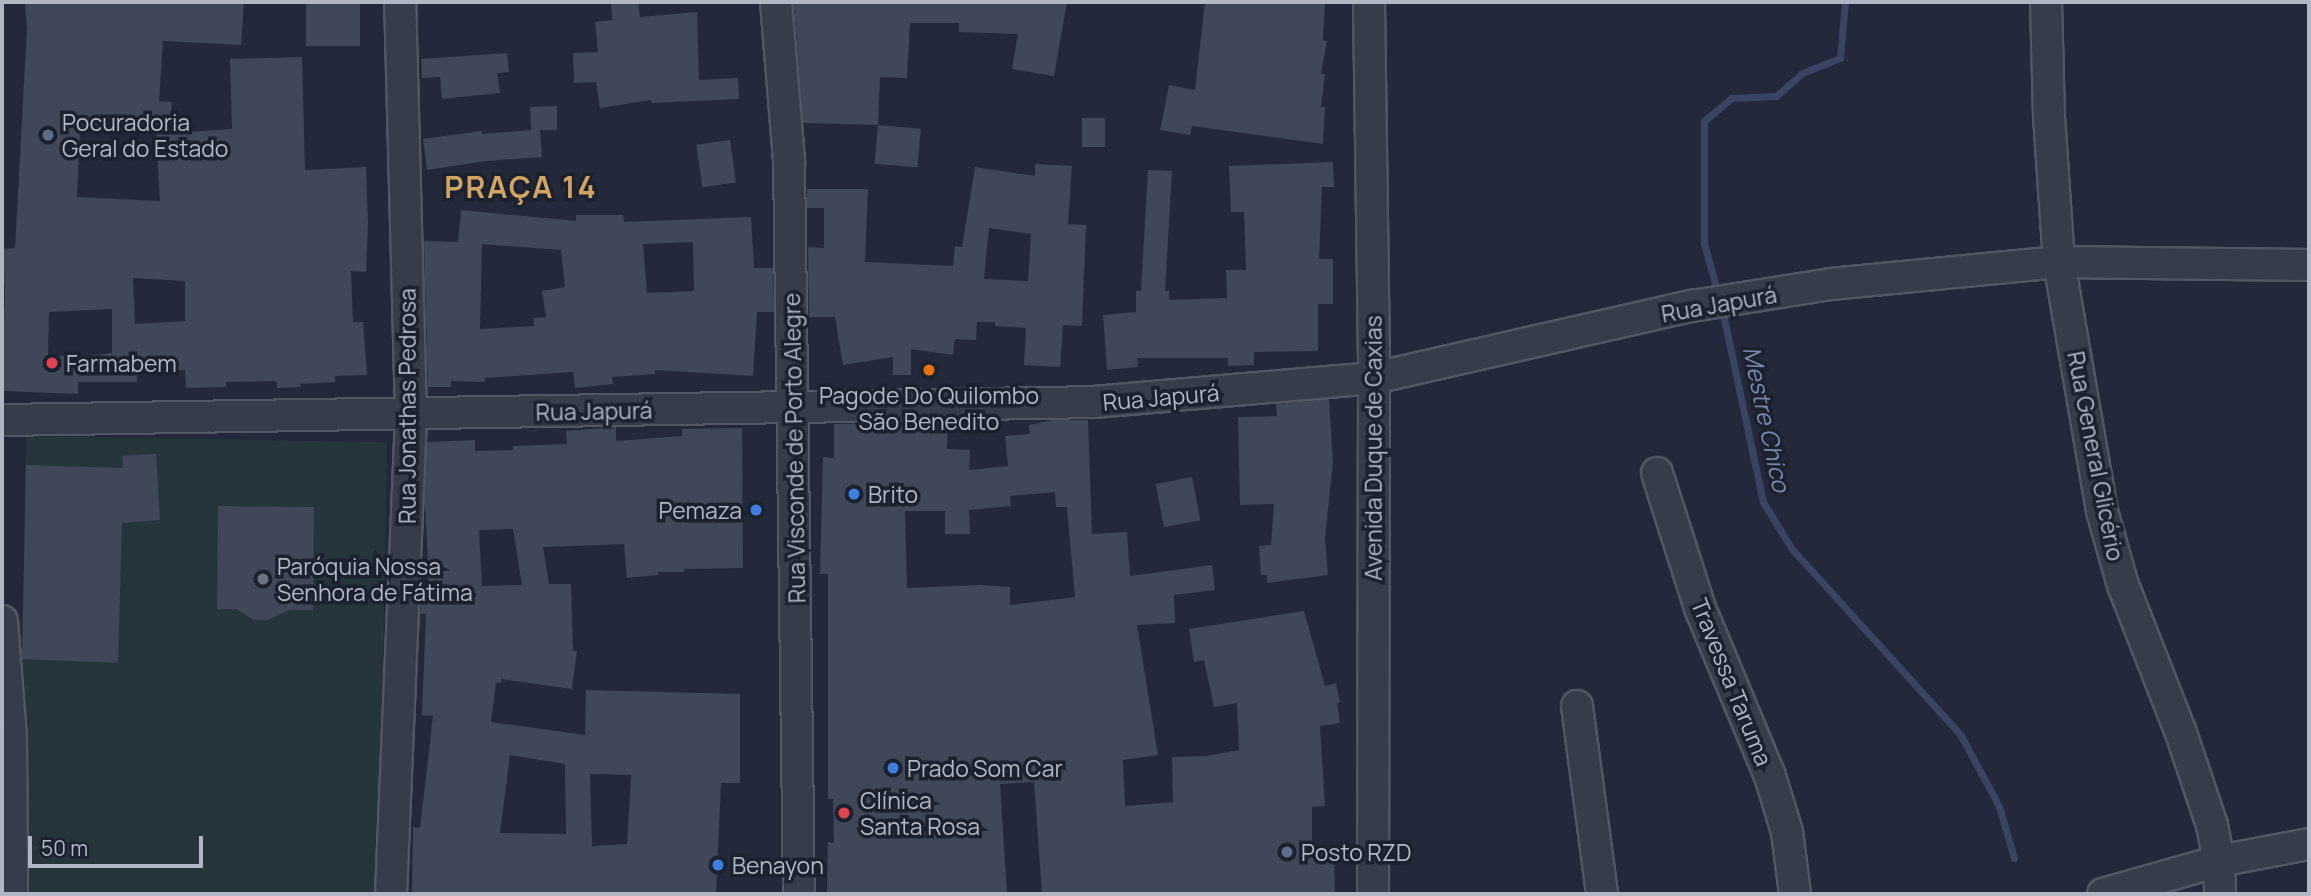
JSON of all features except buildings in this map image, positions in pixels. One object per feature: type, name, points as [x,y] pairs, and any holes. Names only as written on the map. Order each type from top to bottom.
[{"type":"street","name":"Rua Jonathas Pedrosa","points":[[391,894],[411,416],[400,2]]},
{"type":"street","name":"Rua Visconde de Porto Alegre","points":[[776,2],[789,161],[799,894]]},
{"type":"street","name":"Avenida Duque de Caxias","points":[[1369,2],[1374,378],[1373,894]]},
{"type":"street","name":"Rua General Glicério","points":[[2046,2],[2049,116],[2059,261],[2102,511],[2123,585],[2181,733],[2211,825],[2218,861],[2220,894]]},
{"type":"street","name":"Rua Japurá","points":[[2,420],[411,416],[1094,402],[1374,378],[1692,306],[1831,284],[2059,261],[2309,265]]},
{"type":"street","name":"Travessa Taruma","points":[[1657,473],[1700,608],[1770,776],[1787,832],[1795,894]]},
{"type":"street","points":[[2,621],[12,894]]},
{"type":"street","points":[[1577,706],[1602,894]]},
{"type":"street","points":[[2103,894],[2218,861],[2309,844]]},
{"type":"shaded area","points":[[26,436],[387,442],[379,894],[18,894]]},
{"type":"waterway","name":"Mestre Chico","points":[[1718,294],[1704,244],[1704,121],[1731,98],[1776,96],[1802,73],[1840,58],[1845,2]]},
{"type":"waterway","name":"Mestre Chico","points":[[1722,309],[1763,502],[1792,549],[1960,734],[1999,806],[2014,858]]},
{"type":"place","name":"Pocuradoria Geral do Estado","points":[[48,135]]},
{"type":"place","name":"Farmabem","points":[[52,363]]},
{"type":"place","name":"Pagode Do Quilombo São Benedito","points":[[929,370]]},
{"type":"place","name":"Brito","points":[[854,494]]},
{"type":"place","name":"Pemaza","points":[[756,510]]},
{"type":"place","name":"Paróquia Nossa Senhora de Fátima","points":[[263,579]]},
{"type":"place","name":"Prado Som Car","points":[[893,768]]},
{"type":"place","name":"Clínica Santa Rosa","points":[[844,813]]},
{"type":"place","name":"Posto RZD","points":[[1287,852]]},
{"type":"place","name":"Benayon","points":[[718,865]]},
{"type":"district","name":"PRAÇA 14","points":[[521,187]]}]
